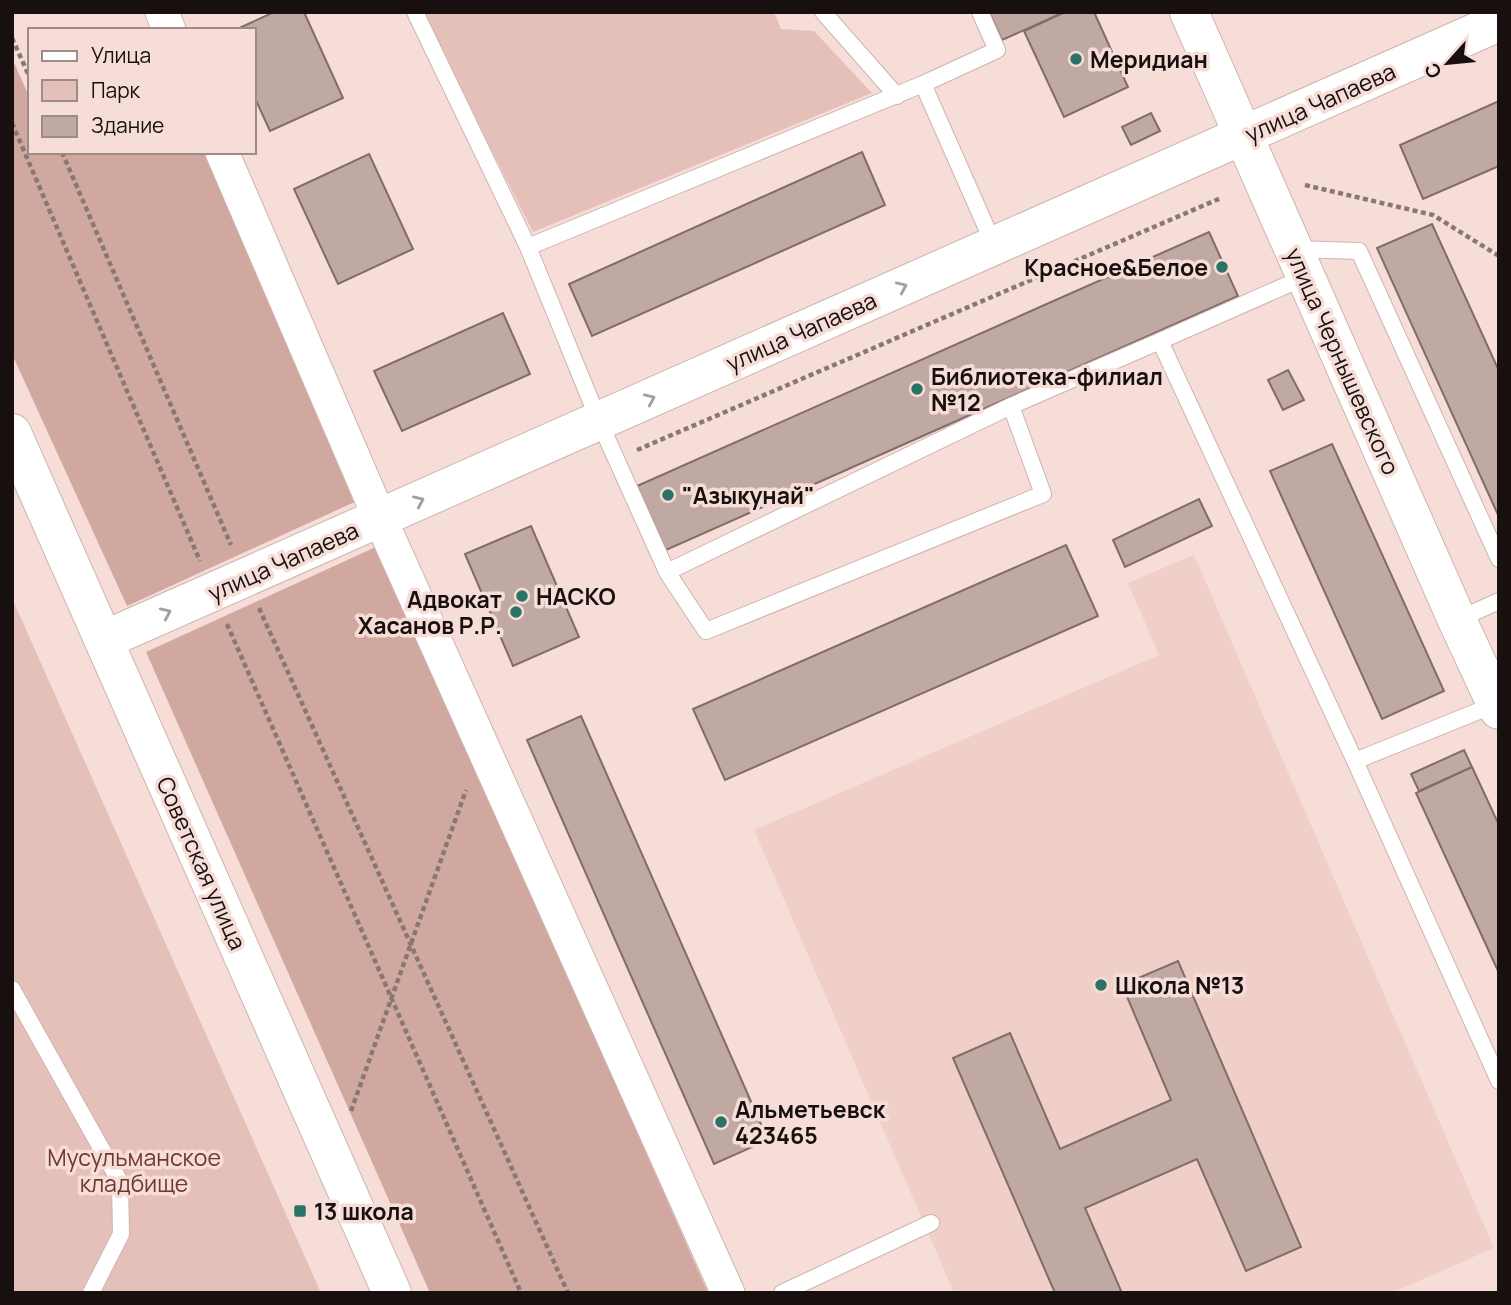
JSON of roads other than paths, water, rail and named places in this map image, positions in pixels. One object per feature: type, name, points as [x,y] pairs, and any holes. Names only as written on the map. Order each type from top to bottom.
[{"type":"street","name":"улица Чернышевского","points":[[1189,12],[1457,620],[1498,707]]},
{"type":"street","name":"улица Чапаева","points":[[104,640],[1499,22]]},
{"type":"street","points":[[223,154],[380,518],[728,1293]]},
{"type":"street","name":"Советская улица","points":[[12,433],[21,476],[104,640],[391,1293]]},
{"type":"lane","points":[[415,12],[528,247],[599,421],[667,572],[706,631],[1043,494],[1012,406]]},
{"type":"lane","points":[[823,12],[897,96]]},
{"type":"lane","points":[[528,247],[897,96],[997,50],[980,12]]},
{"type":"lane","points":[[923,84],[994,246]]},
{"type":"lane","points":[[667,572],[1012,406],[1160,341],[1300,263],[1359,251],[1499,559]]},
{"type":"lane","points":[[1160,341],[1499,1081]]},
{"type":"lane","points":[[1457,620],[1499,601]]},
{"type":"lane","points":[[1354,761],[1498,707]]},
{"type":"lane","points":[[12,989],[121,1182],[121,1234],[91,1293]]},
{"type":"lane","points":[[782,1293],[931,1223]]},
{"type":"place","name":"Меридиан","points":[[1076,59]]},
{"type":"place","name":"Красное&Белое","points":[[1222,267]]},
{"type":"place","name":"Библиотека-филиал №12","points":[[917,389]]},
{"type":"place","name":"\"Азыкунай\"","points":[[668,495]]},
{"type":"place","name":"НАСКО","points":[[522,596]]},
{"type":"place","name":"Адвокат Хасанов Р.Р.","points":[[516,612]]},
{"type":"place","name":"Школа №13","points":[[1101,985]]},
{"type":"place","name":"Альметьевск 423465","points":[[721,1122]]},
{"type":"place","name":"13 школа","points":[[300,1211]]},
{"type":"park label","name":"Мусульманское кладбище","points":[[134,1170]]}]
